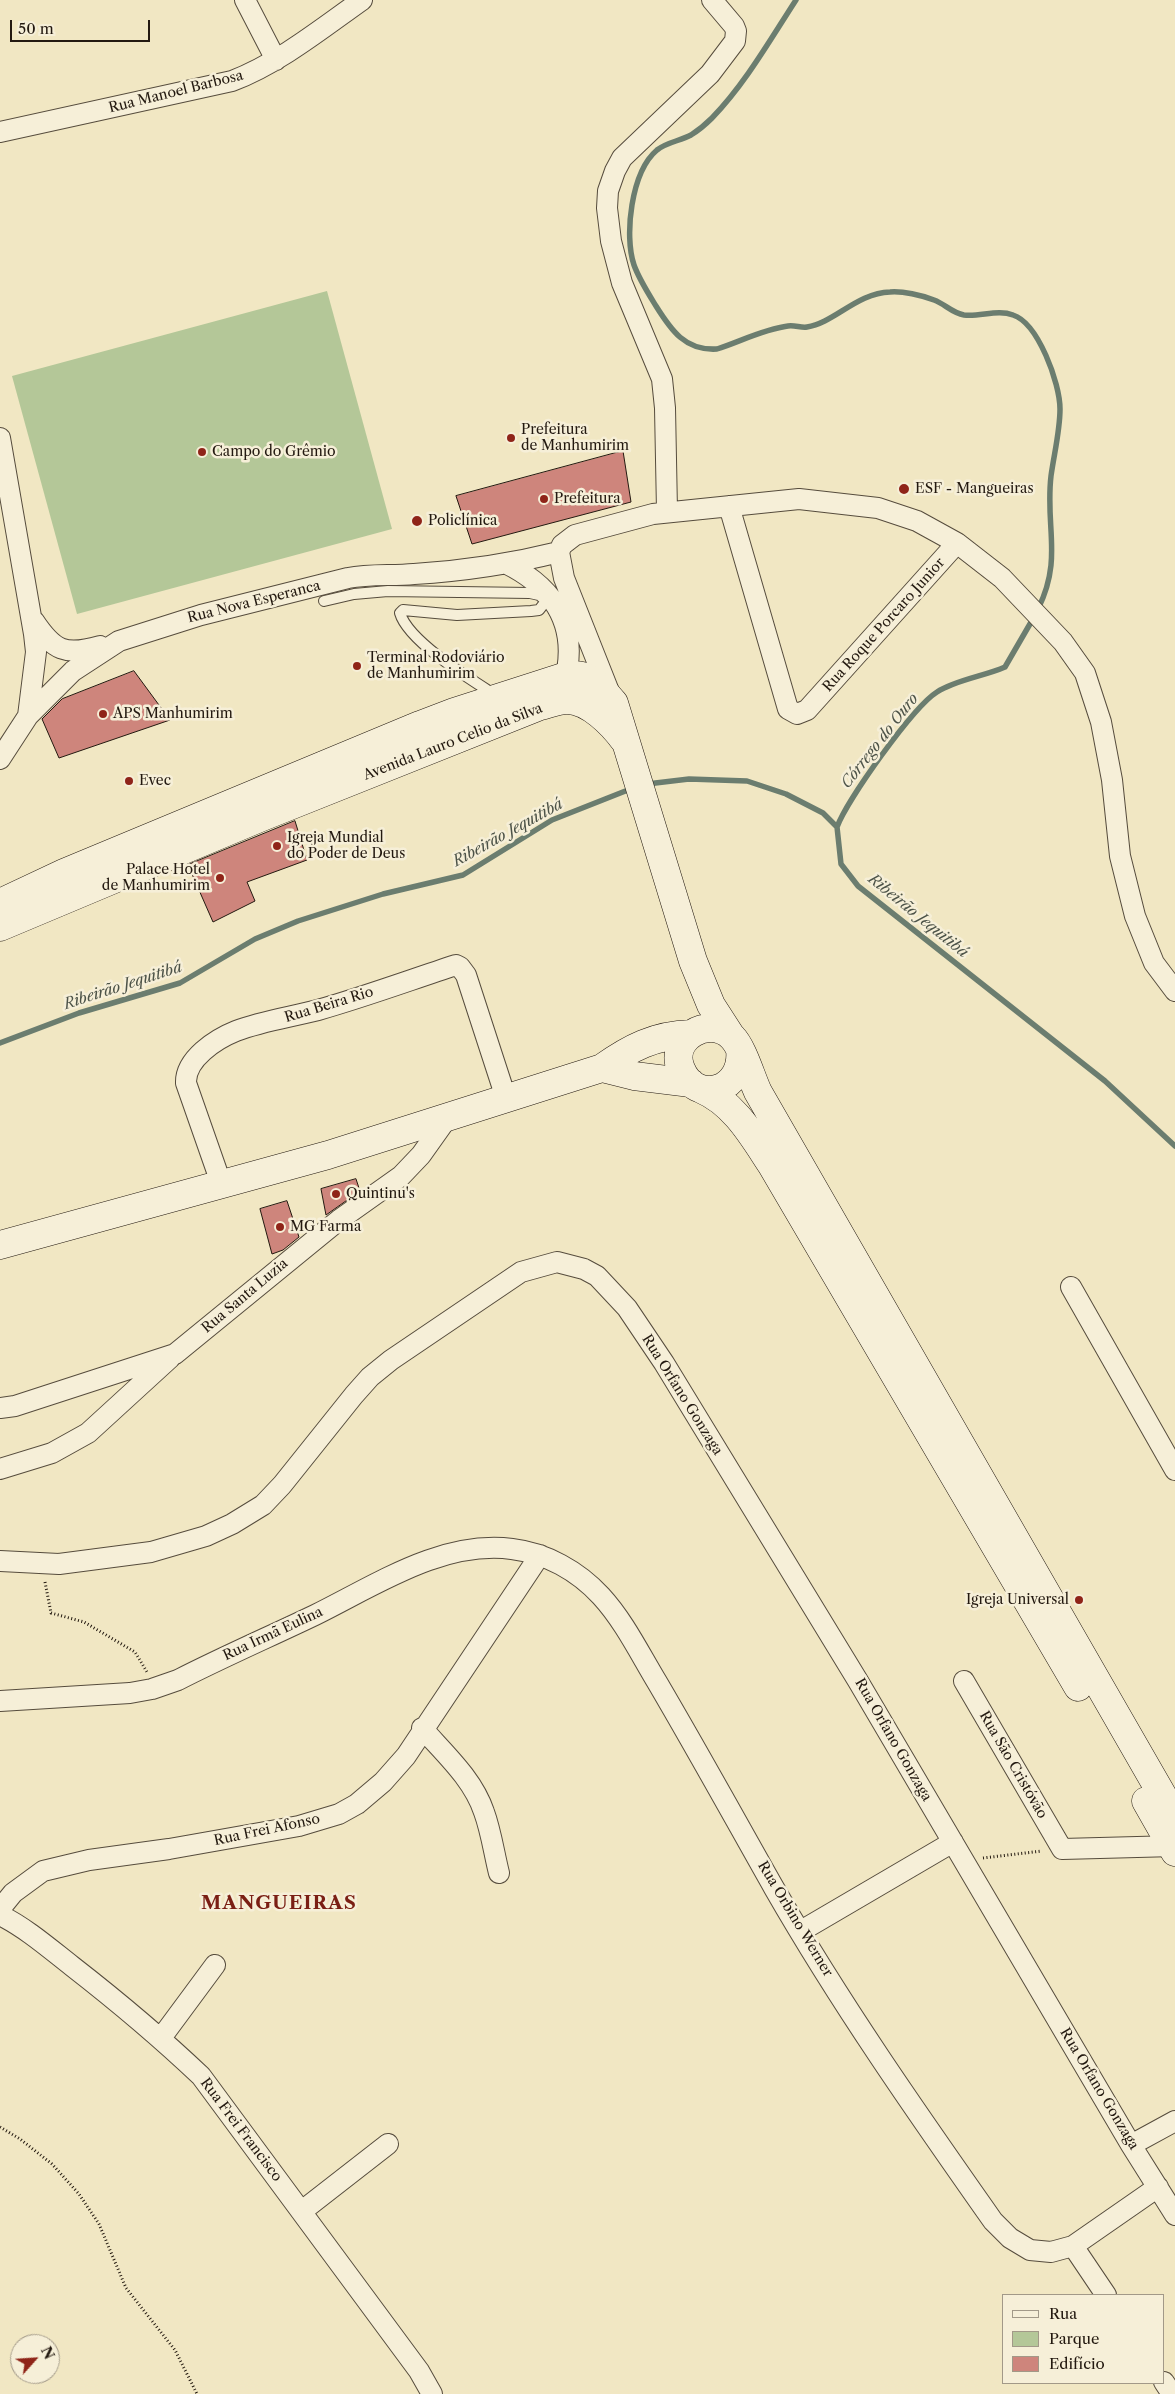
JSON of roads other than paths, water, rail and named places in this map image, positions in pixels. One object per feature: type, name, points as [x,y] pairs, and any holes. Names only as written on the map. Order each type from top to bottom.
[{"type":"street","points":[[245,0],[276,60]]},
{"type":"street","name":"Rua Manoel Barbosa","points":[[0,132],[232,81],[254,73],[276,60],[334,9],[362,0]]},
{"type":"street","points":[[667,511],[665,408],[662,379],[622,284],[610,241],[607,208],[608,191],[614,171],[622,158],[650,130],[702,84],[735,41],[736,31],[734,26],[712,0]]},
{"type":"street","points":[[0,438],[36,652],[28,716]]},
{"type":"street","name":"Rua Roque Porcaro Junior","points":[[559,552],[562,545],[575,535],[667,511],[799,499],[878,508],[916,521],[957,543],[807,710],[797,714],[788,709],[729,506]]},
{"type":"street","points":[[957,543],[1002,578],[1064,642],[1085,673],[1101,722],[1112,780],[1120,856],[1135,916],[1154,964],[1175,991]]},
{"type":"street","points":[[559,552],[564,578],[559,602],[569,646],[563,689]]},
{"type":"street","name":"Rua Nova Esperanca","points":[[0,759],[28,716],[73,671],[119,642],[201,615],[348,578],[368,575],[411,575],[507,564],[559,552]]},
{"type":"street","points":[[507,564],[527,574],[559,602],[614,703]]},
{"type":"street","points":[[31,617],[43,635],[64,651],[82,651],[119,642]]},
{"type":"street","name":"Avenida Lauro Celio da Silva","points":[[0,903],[69,884],[425,737],[508,718],[563,689],[577,674],[591,678],[614,703],[629,751]]},
{"type":"street","name":"Avenida Lauro Celio da Silva","points":[[425,737],[454,712],[500,698],[563,689]]},
{"type":"street","name":"Avenida Lauro Celio da Silva","points":[[563,689],[576,701],[591,709],[610,724],[629,751]]},
{"type":"street","points":[[629,751],[693,961],[711,1005],[735,1042],[758,1092],[1175,1818]]},
{"type":"street","name":"Avenida Lauro Celio da Silva","points":[[0,927],[69,884]]},
{"type":"street","points":[[693,961],[697,990],[693,1033],[683,1043],[679,1053],[679,1065],[684,1075],[696,1086],[713,1094],[737,1115],[771,1164],[1174,1848]]},
{"type":"street","name":"Rua Beira Rio","points":[[221,1183],[186,1083],[186,1076],[194,1062],[206,1050],[236,1031],[319,1009],[456,965],[464,970],[466,975],[506,1098]]},
{"type":"street","points":[[0,1245],[328,1155],[602,1068],[637,1046],[671,1035],[693,1033],[711,1028],[722,1030],[735,1042],[741,1061],[732,1081],[723,1087],[712,1090],[634,1076],[602,1068]]},
{"type":"street","name":"Rua Santa Luzia","points":[[0,1408],[15,1406],[176,1354],[332,1226],[400,1176],[421,1156],[448,1117]]},
{"type":"street","name":"Rua Orfano Gonzaga","points":[[0,1561],[59,1564],[151,1552],[206,1536],[232,1524],[263,1505],[282,1485],[354,1395],[370,1377],[391,1360],[521,1272],[557,1262],[584,1269],[597,1276],[627,1308],[664,1363],[858,1681],[1132,2146],[1175,2215]]},
{"type":"street","points":[[1071,1287],[1175,1470]]},
{"type":"street","points":[[0,1469],[52,1453],[88,1433],[176,1354]]},
{"type":"street","name":"Rua Irmã Eulina","points":[[0,1701],[130,1692],[156,1687],[178,1680],[422,1563],[479,1546],[514,1549],[540,1555]]},
{"type":"street","name":"Rua Frei Afonso","points":[[0,1909],[13,1893],[43,1871],[89,1860],[168,1849],[299,1826],[339,1814],[357,1804],[383,1782],[406,1756],[422,1728],[540,1555]]},
{"type":"street","name":"Rua Orbino Werner","points":[[540,1555],[570,1569],[589,1584],[604,1599],[624,1627],[801,1931],[889,2073],[993,2222],[1010,2238],[1030,2250],[1051,2252],[1073,2246]]},
{"type":"street","name":"Rua São Cristóvão","points":[[964,1681],[1062,1848],[1174,1848]]},
{"type":"street","points":[[422,1728],[465,1776],[476,1794],[484,1812],[499,1873]]},
{"type":"street","points":[[801,1931],[953,1842]]},
{"type":"street","name":"Rua Frei Francisco","points":[[0,1915],[18,1924],[162,2038],[202,2076],[418,2371],[432,2394]]},
{"type":"street","points":[[162,2038],[215,1965]]},
{"type":"street","points":[[1132,2146],[1175,2121]]},
{"type":"street","points":[[302,2211],[388,2144]]},
{"type":"street","points":[[1105,2294],[1073,2246],[1158,2187]]},
{"type":"street","points":[[416,2394],[418,2371]]},
{"type":"street","points":[[1165,2384],[1172,2394]]},
{"type":"lane","points":[[324,601],[354,594],[401,591],[530,593],[559,602]]},
{"type":"lane","points":[[500,698],[448,664],[408,628],[400,614],[403,610],[412,609],[456,615],[514,613],[539,610],[559,602]]},
{"type":"waterway","name":"Córrego do Ouro","points":[[796,0],[746,76],[712,118],[691,135],[661,147],[648,160],[641,173],[632,205],[630,238],[634,265],[644,286],[673,331],[688,343],[706,349],[717,349],[779,328],[791,326],[805,327],[817,324],[867,297],[890,292],[929,298],[964,315],[1007,313],[1022,320],[1031,329],[1046,355],[1056,384],[1060,409],[1050,494],[1052,558],[1050,574],[1038,609]]},
{"type":"waterway","name":"Córrego do Ouro","points":[[837,827],[867,776],[897,734],[926,701],[937,692],[952,684],[1005,667],[1034,617]]},
{"type":"waterway","name":"Ribeirão Jequitibá","points":[[647,784],[689,779],[747,781],[786,794],[823,813],[837,827],[841,864],[858,886],[1105,1081],[1175,1146]]},
{"type":"waterway","name":"Ribeirão Jequitibá","points":[[0,1043],[79,1013],[180,983],[255,939],[298,921],[383,894],[463,875],[552,820],[633,788]]},
{"type":"place","name":"Prefeitura de Manhumirim","points":[[511,438]]},
{"type":"place","name":"Campo do Grêmio","points":[[202,452]]},
{"type":"place","name":"ESF - Mangueiras","points":[[904,489]]},
{"type":"place","name":"Prefeitura","points":[[544,499]]},
{"type":"place","name":"Policlínica","points":[[417,521]]},
{"type":"place","name":"Terminal Rodoviário de Manhumirim","points":[[357,666]]},
{"type":"place","name":"APS Manhumirim","points":[[103,714]]},
{"type":"place","name":"Evec","points":[[129,781]]},
{"type":"place","name":"Igreja Mundial do Poder de Deus","points":[[277,846]]},
{"type":"place","name":"Palace Hotel de Manhumirim","points":[[220,878]]},
{"type":"place","name":"Quintinu's","points":[[336,1194]]},
{"type":"place","name":"MG Farma","points":[[280,1227]]},
{"type":"place","name":"Igreja Universal","points":[[1079,1600]]},
{"type":"district","name":"MANGUEIRAS","points":[[279,1904]]}]
